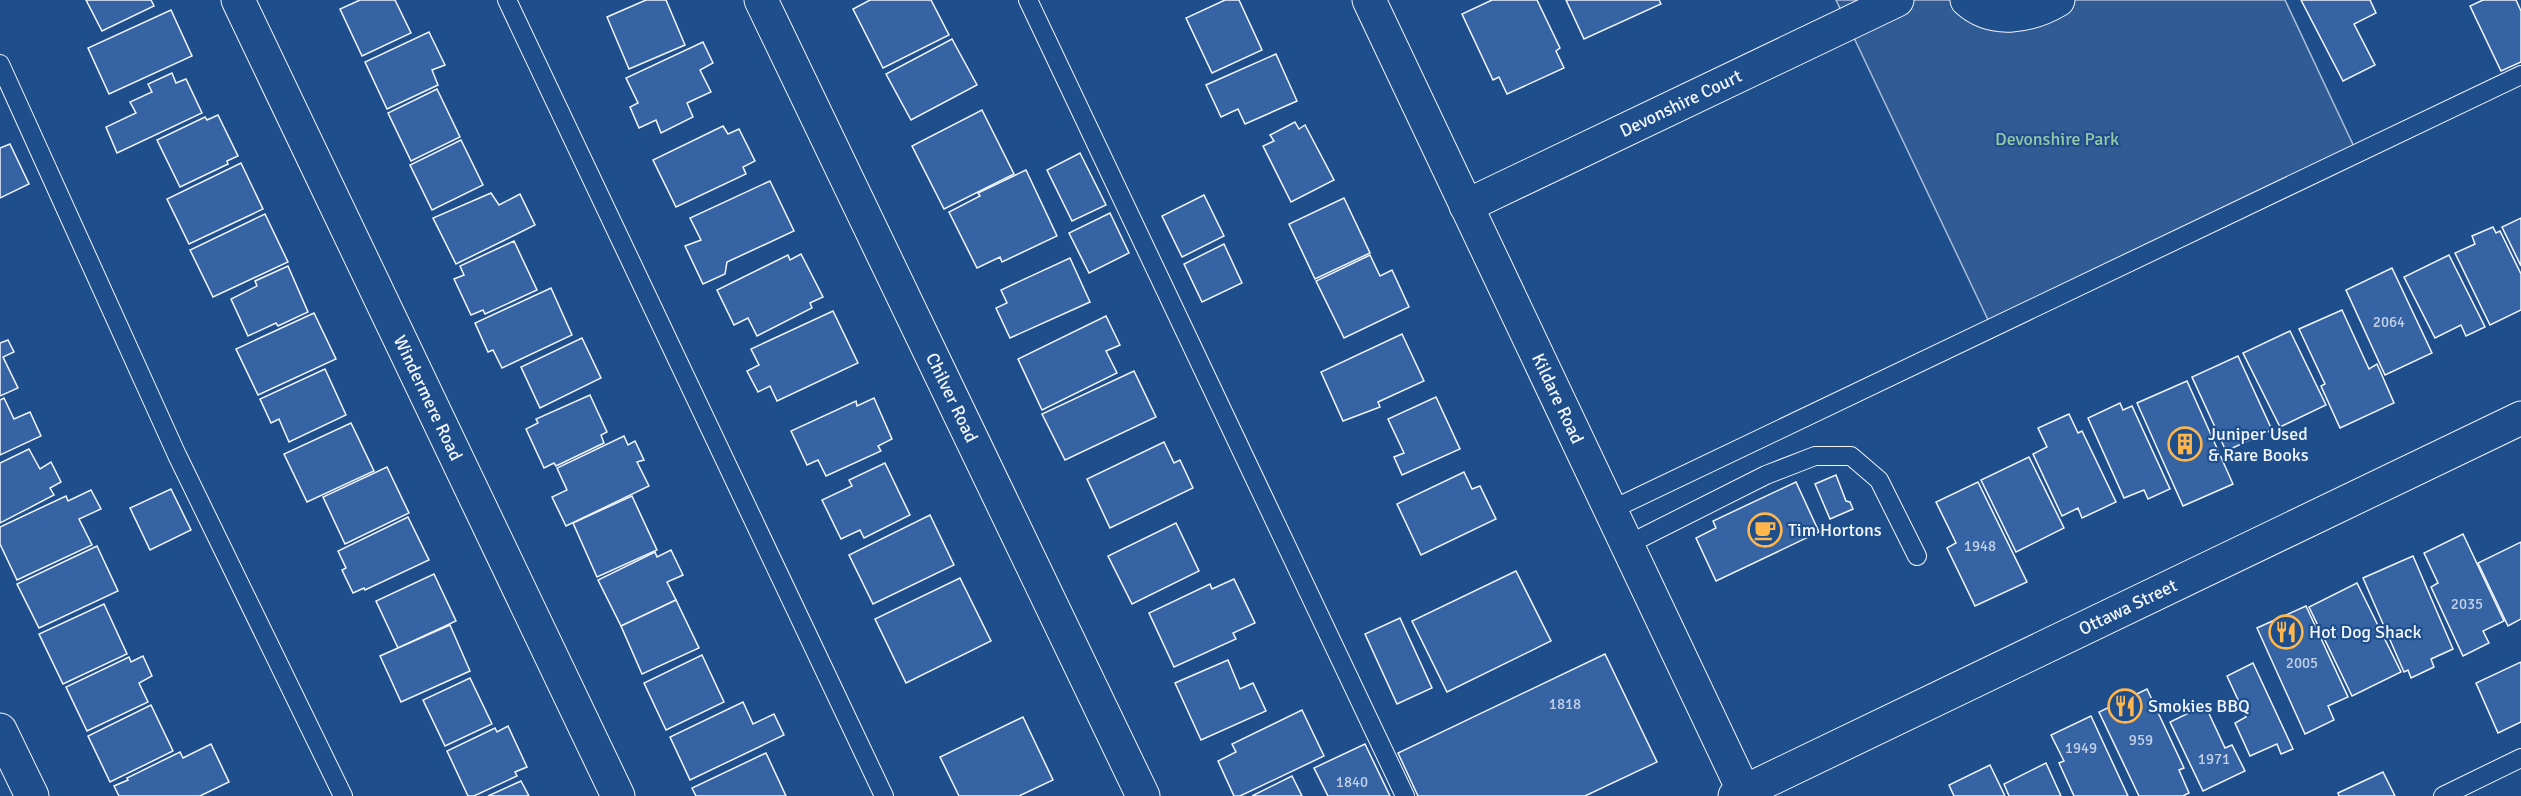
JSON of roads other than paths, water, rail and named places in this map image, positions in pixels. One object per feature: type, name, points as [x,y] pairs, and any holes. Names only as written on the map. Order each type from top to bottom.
[{"type":"street","name":"Windermere Road","points":[[238,0],[618,796]]},
{"type":"street","name":"Chilver Road","points":[[761,0],[1143,796]]},
{"type":"street","name":"Kildare Road","points":[[1369,0],[1611,510],[1742,795]]},
{"type":"street","name":"Devonshire Court","points":[[1466,206],[1897,0]]},
{"type":"street","points":[[1967,0],[1992,13],[2017,16],[2040,11],[2058,0]]},
{"type":"street","name":"Ottawa Street","points":[[1742,795],[2521,418]]},
{"type":"street","points":[[0,730],[32,796]]},
{"type":"lane","points":[[507,0],[884,796]]},
{"type":"lane","points":[[1028,0],[1405,796]]},
{"type":"lane","points":[[0,64],[177,455],[343,796]]},
{"type":"lane","points":[[1611,510],[2521,75]]},
{"type":"lane","points":[[1627,545],[1766,475],[1815,456],[1851,456],[1880,480],[1917,556]]},
{"type":"lane","points":[[2443,796],[2521,758]]},
{"type":"place","name":"Juniper Used & Rare Books","points":[[2185,444]]},
{"type":"place","name":"Tim Hortons","points":[[1765,530]]},
{"type":"place","name":"Hot Dog Shack","points":[[2286,632]]},
{"type":"place","name":"Smokies BBQ","points":[[2125,706]]},
{"type":"park label","name":"Devonshire Park","points":[[2057,139]]}]
